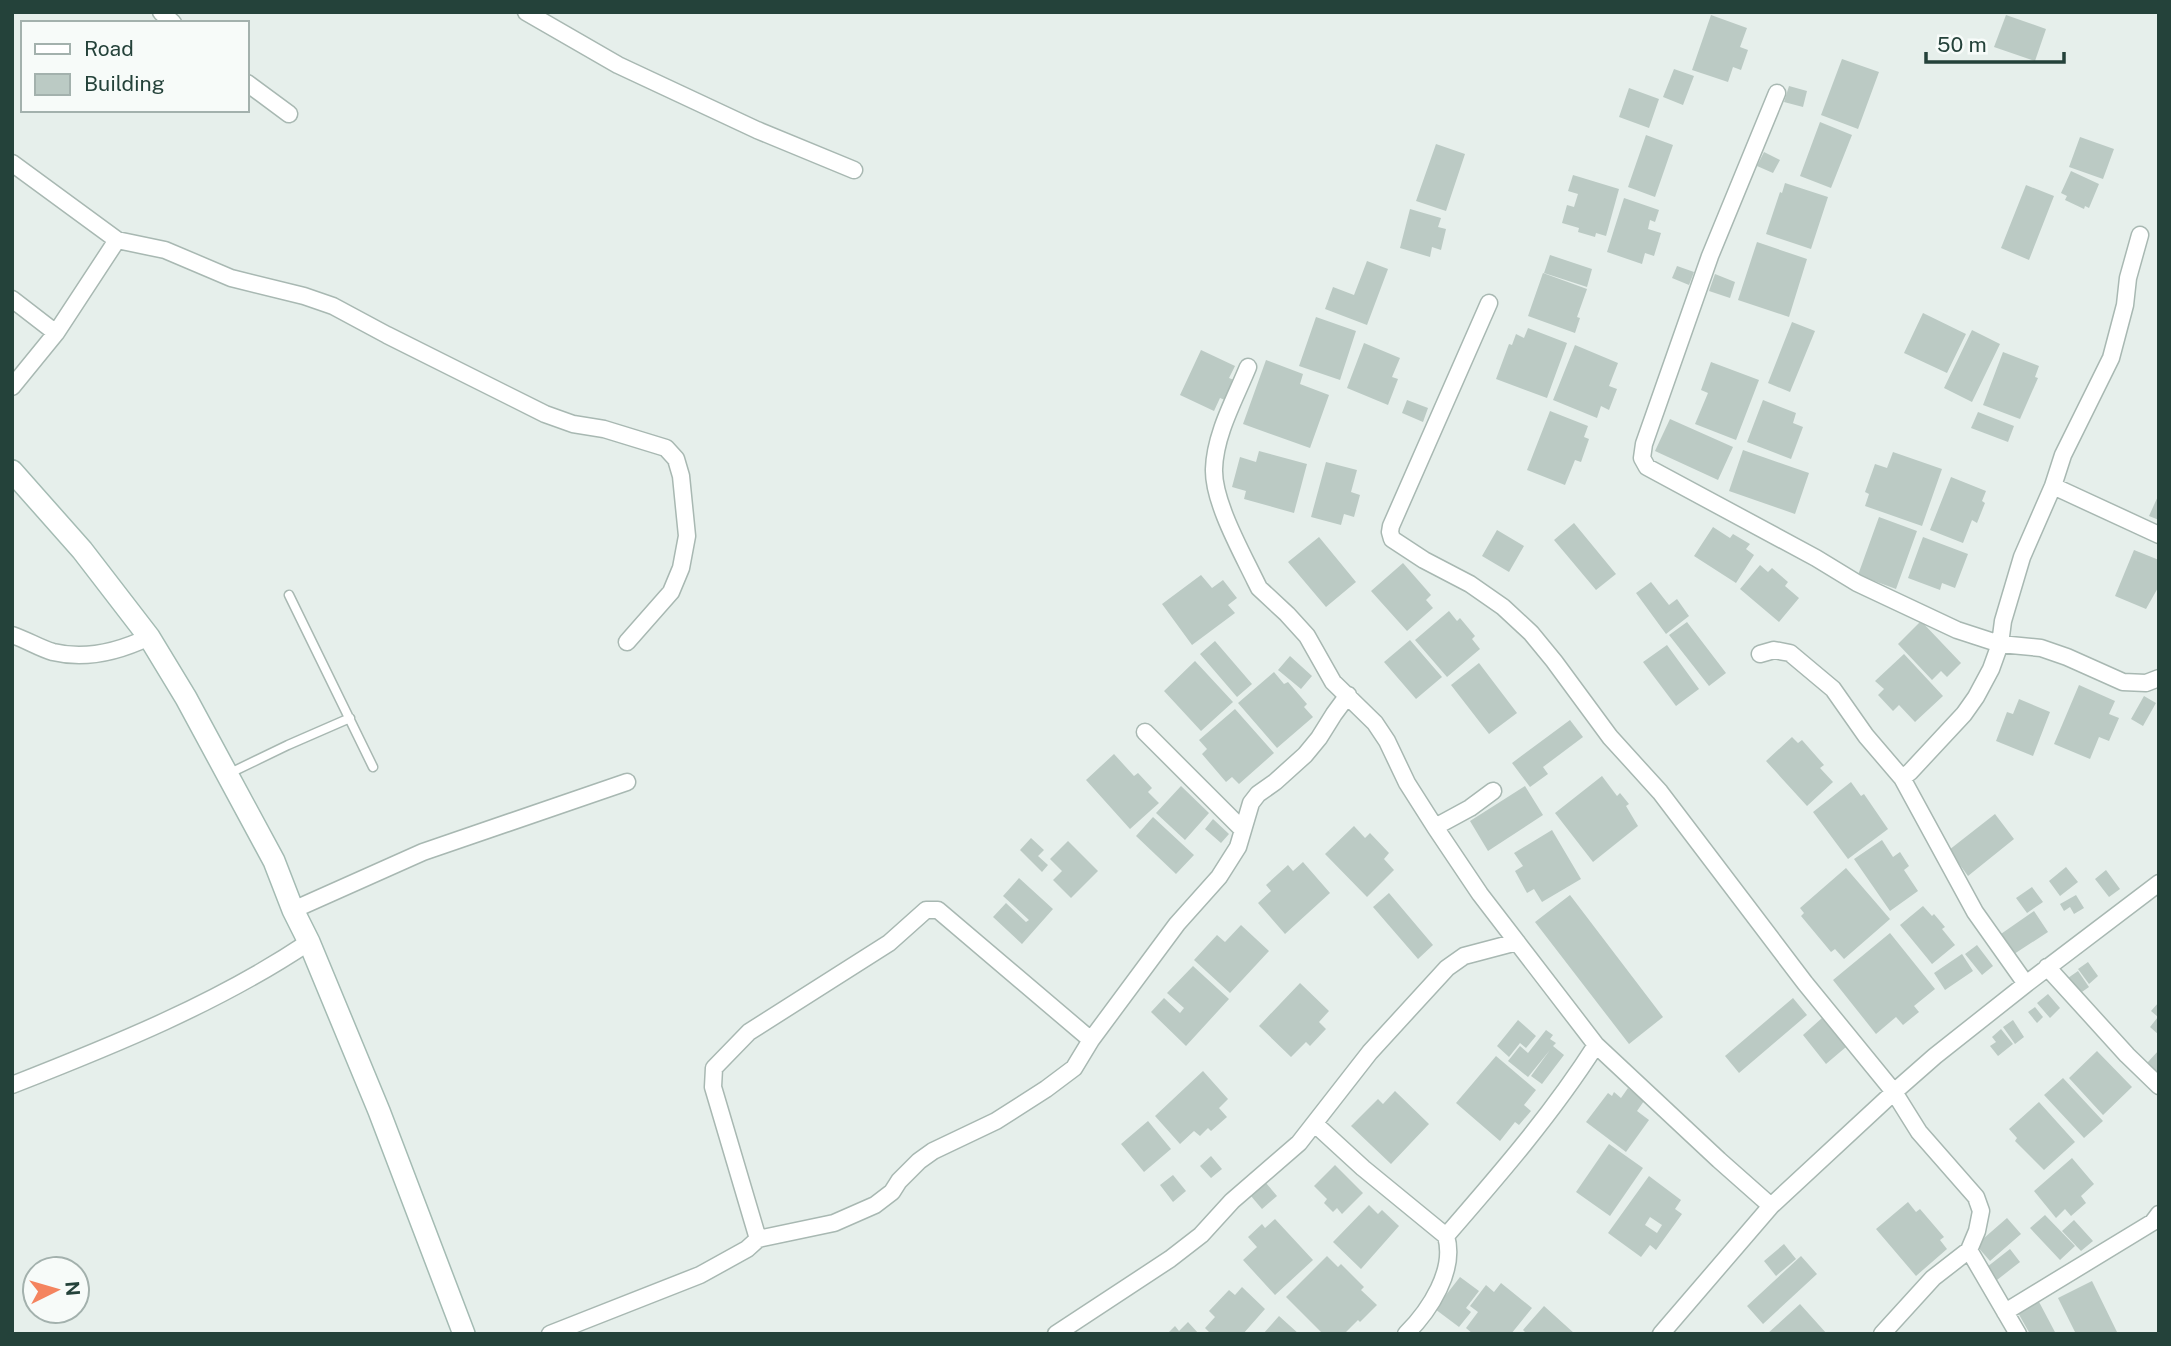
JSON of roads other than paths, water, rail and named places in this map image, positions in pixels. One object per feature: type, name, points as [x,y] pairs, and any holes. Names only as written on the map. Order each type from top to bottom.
[{"type":"street","points":[[526,12],[618,65],[757,130],[854,170]]},
{"type":"street","points":[[248,84],[289,114]]},
{"type":"street","points":[[1777,93],[1710,257],[1643,444],[1642,458],[1647,467],[1877,593],[1957,631],[2000,644],[2041,648],[2123,682],[2146,683],[2159,678]]},
{"type":"street","points":[[12,163],[117,240],[165,250],[231,278],[333,306],[545,414],[666,448],[676,459],[681,476],[687,536],[681,568],[671,592],[627,642]]},
{"type":"street","points":[[1902,778],[1970,705],[1991,669],[2022,557],[2068,444],[2111,358],[2140,235]]},
{"type":"street","points":[[12,387],[56,333],[117,240]]},
{"type":"street","points":[[12,299],[56,333]]},
{"type":"street","points":[[1489,303],[1391,526],[1392,539],[1424,560],[1470,584],[1503,607],[1531,634],[1610,737],[1660,792],[1805,983],[1894,1092],[1919,1132],[1976,1197],[1981,1211],[1969,1250],[1933,1278],[1882,1334]]},
{"type":"street","points":[[1248,367],[1219,441],[1214,469],[1215,489],[1259,588],[1307,636],[1333,682],[1375,723],[1387,741],[1407,783],[1480,894],[1597,1045],[1771,1206]]},
{"type":"street","points":[[12,471],[90,560],[149,637],[171,670],[274,861],[379,1111],[464,1334]]},
{"type":"street","points":[[2053,486],[2159,535]]},
{"type":"street","points":[[12,635],[27,639],[50,651],[77,655],[118,650],[149,637]]},
{"type":"street","points":[[1760,654],[1774,650],[1790,653],[1833,689],[1866,736],[1902,778],[1975,912],[2026,984]]},
{"type":"street","points":[[550,1334],[700,1275],[733,1258],[758,1239],[834,1223],[875,1205],[892,1192],[913,1166],[933,1151],[996,1121],[1074,1068],[1091,1040],[1177,924],[1219,877],[1238,847],[1251,803],[1305,755],[1320,738],[1348,695]]},
{"type":"street","points":[[1145,732],[1243,830]]},
{"type":"street","points":[[293,911],[423,852],[627,782]]},
{"type":"street","points":[[1435,827],[1470,808],[1493,791]]},
{"type":"street","points":[[1661,1334],[1771,1206],[1894,1092],[2047,967],[2159,883]]},
{"type":"street","points":[[758,1239],[713,1087],[715,1068],[749,1032],[889,943],[926,910],[938,910],[1091,1040]]},
{"type":"street","points":[[12,1085],[95,1052],[204,1003],[309,942]]},
{"type":"street","points":[[1056,1334],[1170,1259],[1201,1235],[1232,1201],[1299,1143],[1370,1052],[1447,968],[1464,956],[1517,943]]},
{"type":"street","points":[[2047,967],[2159,1086]]},
{"type":"street","points":[[1446,1236],[1520,1151],[1597,1045]]},
{"type":"street","points":[[1315,1124],[1363,1168],[1446,1236],[1450,1249],[1441,1282],[1430,1303],[1406,1334]]},
{"type":"street","points":[[2005,1311],[2157,1223]]},
{"type":"street","points":[[1969,1250],[2018,1334]]},
{"type":"lane","points":[[289,595],[373,767]]},
{"type":"lane","points":[[228,774],[350,718]]}]
